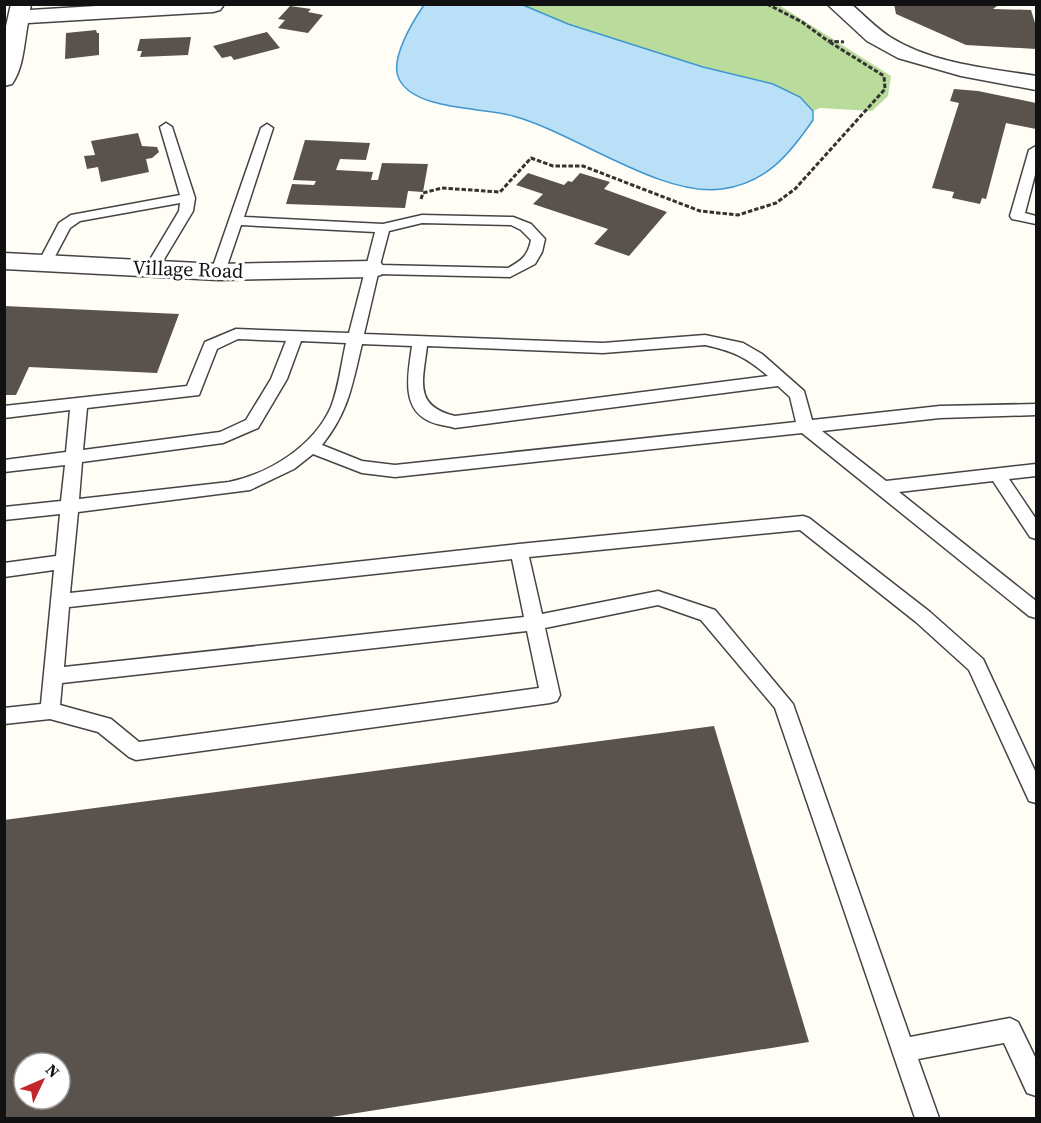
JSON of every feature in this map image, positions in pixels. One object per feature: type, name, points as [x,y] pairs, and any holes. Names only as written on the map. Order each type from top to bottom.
[{"type":"street","points":[[837,4],[888,45],[942,66],[1036,83]]},
{"type":"street","points":[[4,79],[10,62],[20,11],[213,6]]},
{"type":"street","name":"Village Road","points":[[4,261],[218,272],[372,269]]},
{"type":"lane","points":[[152,268],[186,211],[188,198],[166,127]]},
{"type":"lane","points":[[218,272],[267,128]]},
{"type":"lane","points":[[1036,150],[1032,180],[1017,216],[1036,220]]},
{"type":"lane","points":[[45,263],[64,226],[76,218],[188,198]]},
{"type":"lane","points":[[236,221],[383,228],[422,219],[513,221],[526,226],[538,239],[537,253],[526,265],[510,273],[372,269]]},
{"type":"lane","points":[[4,514],[250,484],[288,465],[311,447],[329,425],[339,406],[383,228]]},
{"type":"lane","points":[[4,412],[193,391],[210,346],[236,334],[603,348],[705,340],[738,346],[757,358],[798,395],[805,426],[1036,611]]},
{"type":"lane","points":[[4,466],[223,437],[252,424],[279,378],[296,335]]},
{"type":"lane","points":[[420,340],[415,389],[418,404],[432,416],[455,422],[781,380]]},
{"type":"lane","points":[[50,711],[79,405]]},
{"type":"lane","points":[[311,447],[358,468],[395,471],[940,412],[1036,409]]},
{"type":"lane","points":[[883,488],[1036,470]]},
{"type":"lane","points":[[997,474],[1036,532]]},
{"type":"lane","points":[[61,601],[519,551],[803,523],[923,617],[976,665],[1036,794]]},
{"type":"lane","points":[[4,716],[50,711],[104,726],[136,751],[550,695],[519,551]]},
{"type":"lane","points":[[4,570],[65,562]]},
{"type":"lane","points":[[53,676],[534,623],[658,598],[708,615],[783,704],[927,1119]]},
{"type":"lane","points":[[903,1050],[1011,1030],[1036,1084]]},
{"type":"path","points":[[419,206],[423,193],[442,188],[500,192],[531,158],[553,166],[583,166],[700,211],[738,215],[776,203],[795,189],[885,89],[884,76],[802,22],[767,4]]},
{"type":"path","points":[[828,41],[888,45]]},
{"type":"green space","points":[[523,5],[779,5],[891,76],[888,96],[872,111],[820,108],[813,111],[800,97],[773,84],[703,67],[568,24]]},
{"type":"water","points":[[424,5],[523,5],[568,24],[703,67],[773,84],[800,97],[813,111],[813,120],[785,156],[764,174],[751,181],[722,189],[698,189],[672,184],[618,162],[537,124],[500,113],[434,102],[419,97],[407,89],[399,79],[397,62],[404,41]]},
{"type":"building","points":[[894,4],[992,4],[997,6],[993,9],[1031,10],[1036,26],[1036,49],[966,45],[896,14]]},
{"type":"building","points":[[290,6],[311,9],[308,12],[323,15],[308,33],[278,28],[285,20],[278,19]]},
{"type":"building","points":[[96,30],[99,33],[99,55],[65,59],[66,33]]},
{"type":"building","points":[[267,32],[280,48],[234,60],[231,56],[222,58],[213,46]]},
{"type":"building","points":[[191,37],[188,55],[140,57],[142,51],[137,51],[140,39]]},
{"type":"building","points":[[954,89],[978,91],[1036,103],[1036,129],[1006,123],[986,199],[982,198],[980,204],[952,198],[954,192],[932,188],[959,103],[950,101]]},
{"type":"building","points":[[138,133],[142,146],[157,147],[159,152],[152,158],[146,159],[149,172],[101,182],[98,167],[87,169],[84,156],[95,155],[91,141]]},
{"type":"building","points":[[305,140],[370,143],[366,160],[340,159],[336,170],[373,172],[371,180],[378,180],[382,163],[428,164],[423,192],[408,191],[405,208],[286,204],[292,184],[314,185],[316,181],[293,180]]},
{"type":"building","points":[[528,173],[564,185],[568,181],[572,182],[580,173],[610,182],[604,189],[667,212],[629,256],[594,244],[608,229],[533,204],[543,194],[516,185]]},
{"type":"building","points":[[4,306],[179,314],[157,373],[29,367],[16,395],[4,395]]},
{"type":"building","points":[[714,726],[809,1042],[325,1118],[4,1118],[4,820]]}]
